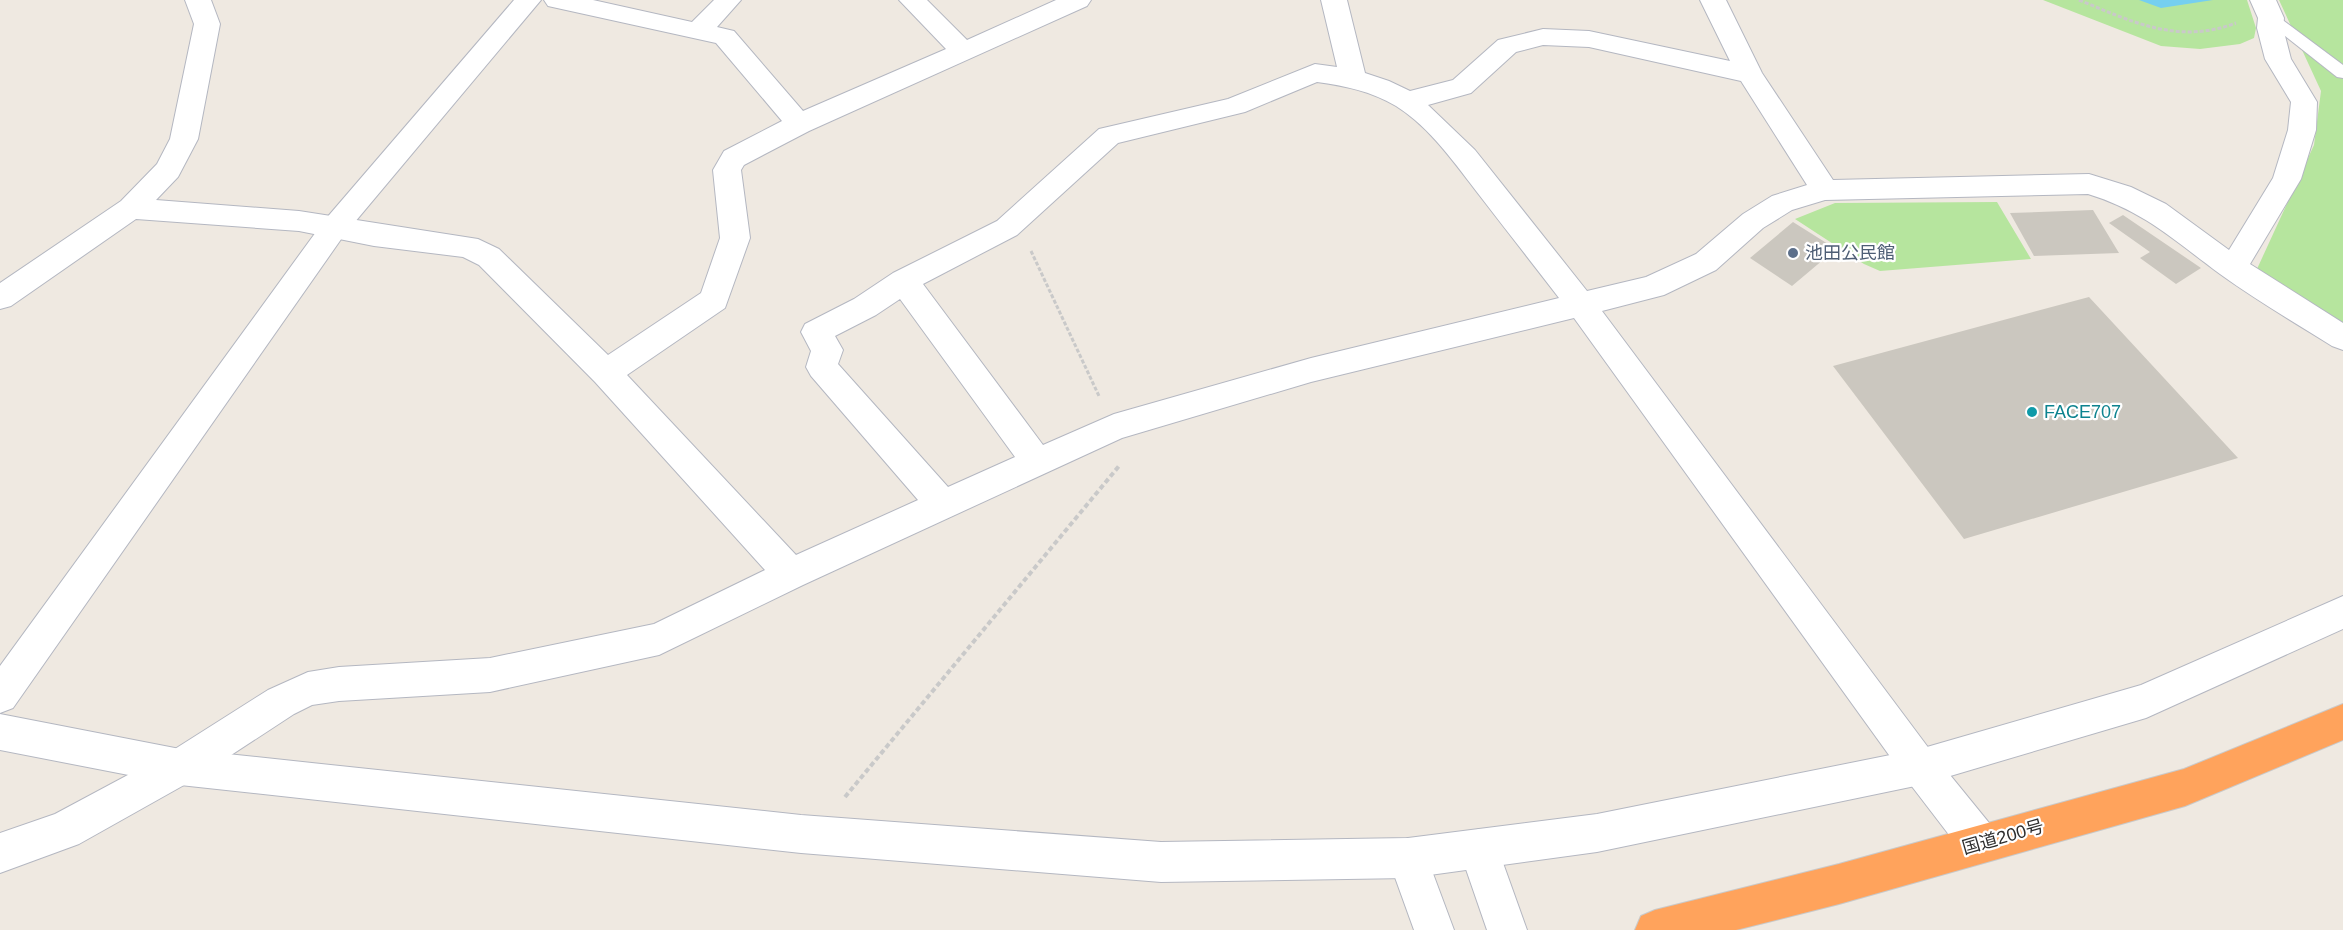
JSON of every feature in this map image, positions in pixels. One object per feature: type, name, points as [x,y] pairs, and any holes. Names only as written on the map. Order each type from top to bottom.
[{"type":"highway","name":"国道200号","points":[[1655,930],[1839,884],[2185,787],[2343,722]]},
{"type":"street","points":[[0,298],[131,208],[168,170],[184,139],[207,24],[198,0]]},
{"type":"street","points":[[0,696],[334,228],[528,0]]},
{"type":"street","points":[[557,0],[725,37],[799,124]]},
{"type":"street","points":[[698,31],[728,0]]},
{"type":"street","points":[[912,0],[963,51]]},
{"type":"street","points":[[606,373],[714,300],[735,238],[727,170],[734,158],[799,124],[1078,0]]},
{"type":"street","points":[[1334,0],[1353,78]]},
{"type":"street","points":[[1713,0],[1750,74],[1825,190]]},
{"type":"street","points":[[2233,268],[2287,179],[2302,130],[2304,102],[2278,59],[2267,9]]},
{"type":"street","points":[[1407,101],[1462,87],[1507,46],[1543,37],[1589,39],[1750,74]]},
{"type":"street","points":[[944,505],[822,367],[827,350],[816,332],[865,307],[904,281],[1007,228],[1109,136],[1234,106],[1315,73],[1353,78],[1380,87],[1407,101],[1432,122],[1465,157],[1581,305],[1920,768],[1980,843]]},
{"type":"street","points":[[0,853],[65,830],[180,767],[281,702],[308,689],[339,684],[490,675],[659,639],[791,574],[1037,462],[1127,424],[1311,370],[1653,287],[1706,261],[1753,221],[1782,203],[1825,190],[2089,184],[2121,194],[2156,211],[2233,268],[2343,338]]},
{"type":"street","points":[[131,208],[300,221],[468,247],[489,257],[606,373],[791,574]]},
{"type":"street","points":[[904,281],[1037,462]]},
{"type":"street","points":[[0,732],[180,767],[818,835],[1161,862],[1408,858],[1597,833],[1920,768],[2146,701],[2343,612]]},
{"type":"street","points":[[1479,849],[1507,930]]},
{"type":"street","points":[[1408,858],[1434,930]]},
{"type":"lane","points":[[2267,9],[2343,73]]},
{"type":"path","points":[[2079,0],[2138,24],[2173,33],[2201,33],[2228,27],[2239,21]]},
{"type":"path","points":[[818,835],[856,781],[1133,449],[1127,424],[1016,220]]},
{"type":"green space","points":[[2043,0],[2247,0],[2256,28],[2254,38],[2240,44],[2200,49],[2161,46]]},
{"type":"green space","points":[[2279,0],[2343,0],[2343,330],[2257,269],[2314,145],[2321,91]]},
{"type":"green space","points":[[1997,202],[2031,259],[1880,271],[1864,264],[1795,219],[1835,203]]},
{"type":"water","points":[[2139,0],[2213,0],[2161,8]]},
{"type":"building","points":[[2093,210],[2119,253],[2034,256],[2010,213]]},
{"type":"building","points":[[2123,215],[2201,268],[2176,284],[2140,258],[2150,252],[2109,223]]},
{"type":"building","name":"池田公民館","points":[[1793,222],[1836,249],[1792,286],[1750,258]]},
{"type":"building","name":"FACE707","points":[[2089,297],[2238,458],[1964,539],[1833,366]]},
{"type":"place","name":"池田公民館","points":[[1793,253]]},
{"type":"place","name":"FACE707","points":[[2032,412]]}]
